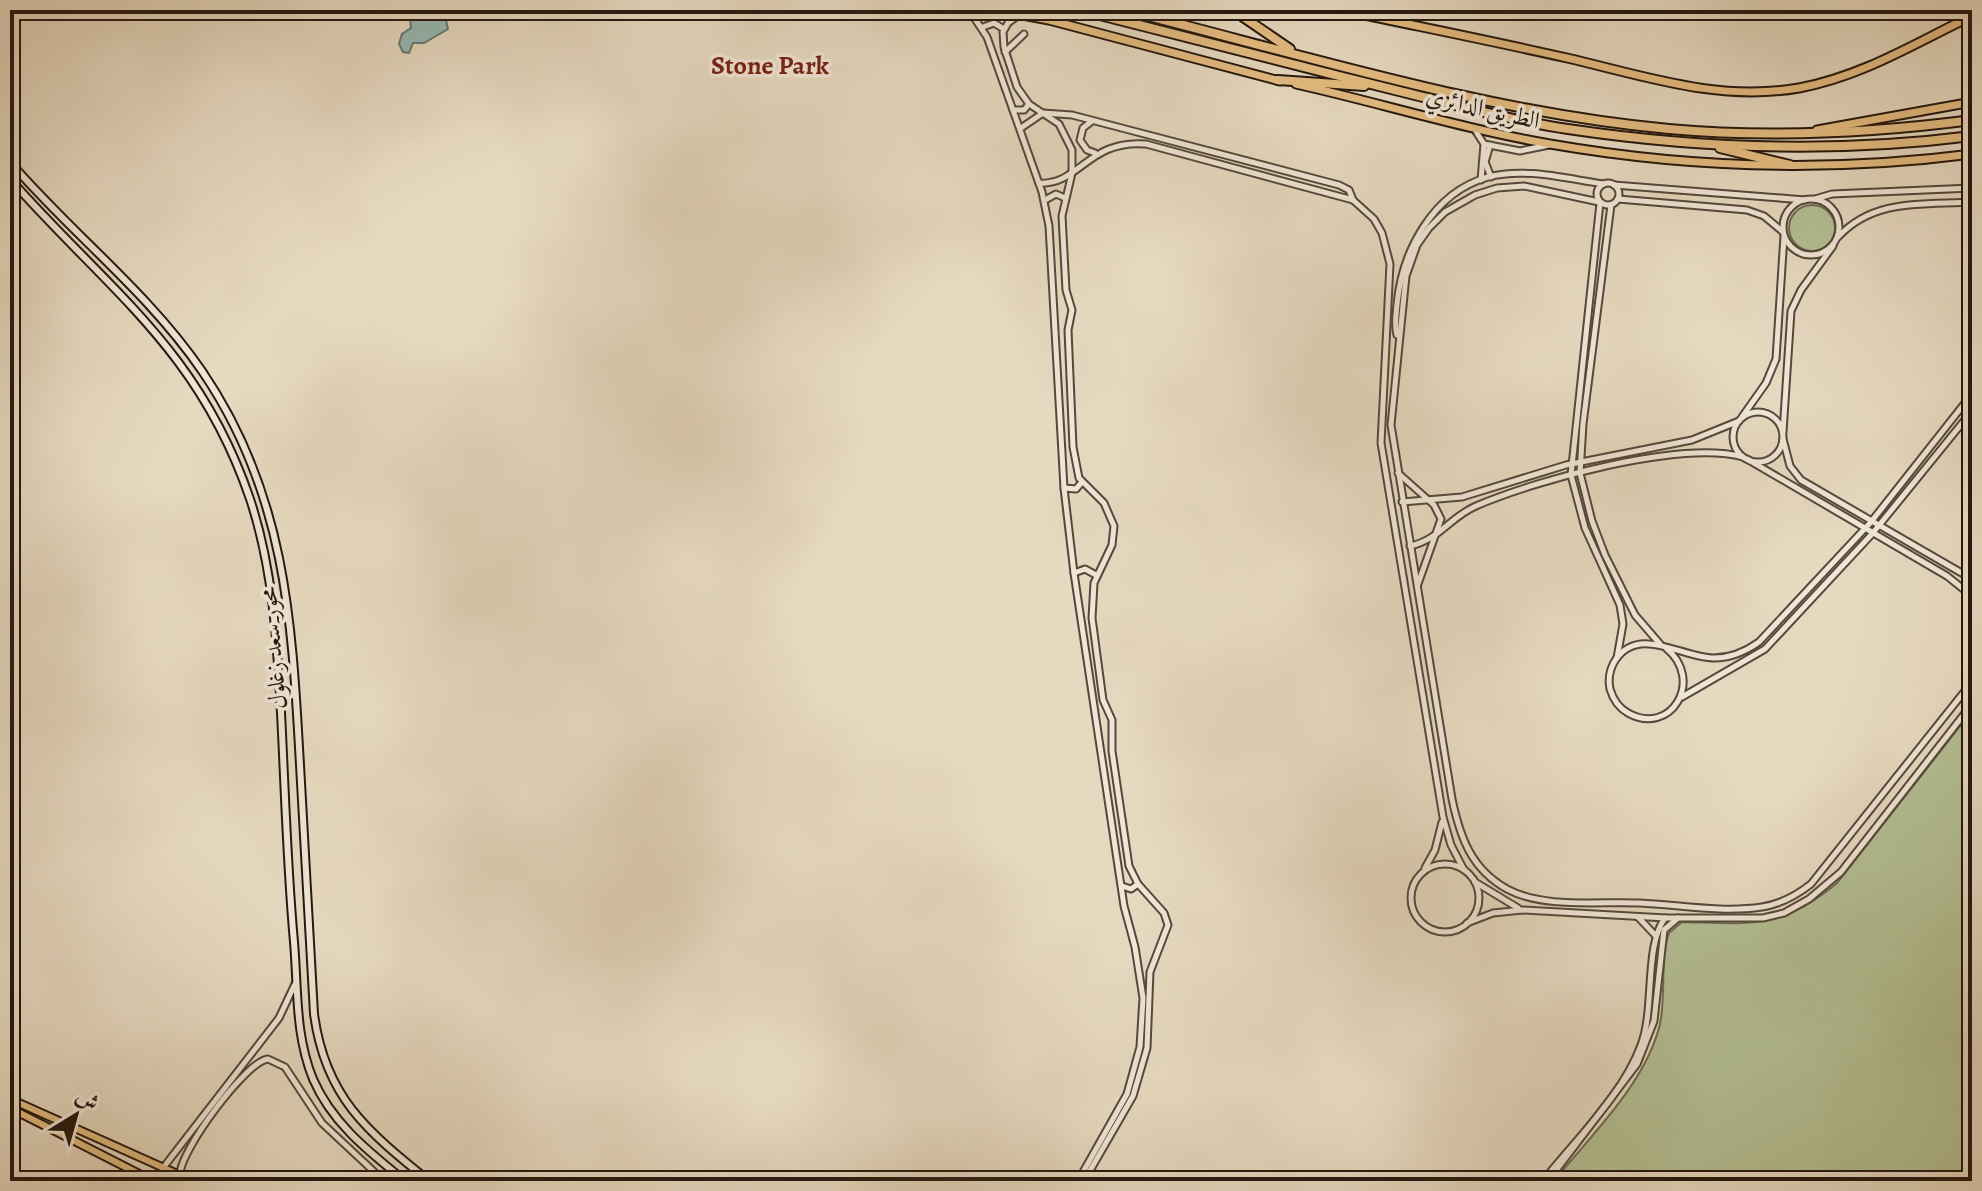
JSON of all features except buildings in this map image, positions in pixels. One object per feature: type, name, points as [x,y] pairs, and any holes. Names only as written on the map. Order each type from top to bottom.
[{"type":"highway","name":"الطريق الدائري","points":[[995,10],[1471,127],[1552,144],[1651,157],[1790,165],[1872,163],[1972,154]]},
{"type":"highway","name":"الطريق الدائري","points":[[1080,10],[1376,85],[1565,128],[1696,143],[1837,147],[1972,136]]},
{"type":"highway","name":"الطريق الدائري","points":[[1125,10],[1462,95],[1584,118],[1705,132],[1807,133],[1972,120]]},
{"type":"highway","points":[[1233,10],[1298,54]]},
{"type":"highway","points":[[1341,10],[1569,59],[1675,86],[1745,93],[1800,88],[1857,72],[1972,16]]},
{"type":"highway","points":[[1278,80],[1376,85]]},
{"type":"highway","points":[[1807,133],[1972,102]]},
{"type":"highway","points":[[1696,143],[1790,165]]},
{"type":"main road","name":"محور سعد زغلول","points":[[10,162],[169,327],[218,395],[252,464],[279,548],[290,609],[316,1031],[333,1082],[363,1125],[429,1181]]},
{"type":"main road","name":"محور سعد زغلول","points":[[10,179],[132,304],[172,350],[213,414],[243,480],[263,548],[276,629],[295,983],[302,1041],[322,1096],[353,1138],[405,1181]]},
{"type":"main road","points":[[292,928],[299,932],[309,927]]},
{"type":"main road","points":[[294,944],[303,941],[310,947]]},
{"type":"main road","points":[[10,1099],[193,1181]]},
{"type":"main road","points":[[10,1108],[153,1181]]},
{"type":"street","points":[[969,10],[983,27],[1045,201],[1055,290],[1064,488],[1074,573],[1121,886],[1139,964],[1142,1018],[1134,1072],[1117,1117],[1081,1181]]},
{"type":"street","points":[[1004,29],[1020,15]]},
{"type":"street","points":[[983,27],[994,23],[1004,29]]},
{"type":"street","points":[[1004,29],[1005,53],[1017,87],[1029,104],[1059,124],[1069,139],[1072,173],[1065,198],[1066,290],[1072,310],[1068,330],[1073,447],[1082,482],[1107,507],[1114,526],[1112,545],[1096,575],[1091,602],[1093,631],[1103,700],[1112,720],[1112,751],[1125,844],[1138,884],[1168,921],[1165,940],[1152,963],[1147,1048],[1137,1084],[1125,1113],[1081,1181]]},
{"type":"street","points":[[1005,53],[1024,34]]},
{"type":"street","points":[[1013,109],[1024,110],[1029,104]]},
{"type":"street","points":[[1021,128],[1043,113],[1065,113],[1339,185],[1349,190],[1353,200],[1378,226],[1389,256],[1381,443],[1443,817],[1451,845],[1464,870],[1496,898],[1522,910]]},
{"type":"street","points":[[1093,121],[1083,128],[1080,140],[1084,148],[1095,153]]},
{"type":"street","points":[[1471,127],[1487,144],[1520,151],[1552,144]]},
{"type":"street","points":[[1039,183],[1057,182],[1095,153],[1122,144],[1146,144],[1353,200]]},
{"type":"street","points":[[1487,144],[1485,162],[1491,177]]},
{"type":"street","points":[[1481,180],[1487,144]]},
{"type":"street","points":[[1972,188],[1832,194],[1805,200],[1614,185],[1526,174],[1481,180],[1446,204],[1411,245],[1399,281],[1391,417],[1397,472],[1452,799],[1462,837],[1479,867],[1507,889],[1537,898],[1704,907],[1775,904],[1811,884],[1972,682]]},
{"type":"street","points":[[1604,184],[1597,191],[1600,202],[1571,475],[1585,528],[1620,605],[1623,624],[1617,658],[1610,672],[1611,692],[1626,712],[1640,718],[1660,716],[1681,698],[1765,649],[1872,534],[1972,411]]},
{"type":"street","points":[[1614,185],[1618,199]]},
{"type":"street","points":[[1397,335],[1412,255],[1429,228],[1455,205],[1486,191],[1511,186],[1552,189],[1611,205]]},
{"type":"street","points":[[1045,201],[1051,194],[1065,198]]},
{"type":"street","points":[[1681,698],[1685,676],[1675,655],[1635,615],[1605,555],[1592,521],[1580,473],[1611,205],[1618,199],[1747,210],[1764,216],[1802,254],[1819,255],[1833,246]]},
{"type":"street","points":[[1815,199],[1836,213],[1838,237]]},
{"type":"street","points":[[1805,200],[1788,211],[1780,325],[1771,374],[1740,419],[1733,440],[1745,458],[1850,522],[1956,581],[1972,596]]},
{"type":"street","points":[[1410,546],[1436,537],[1475,506],[1571,475],[1693,452],[1714,451],[1767,460],[1778,452],[1783,436],[1789,325],[1796,298],[1838,237],[1858,218],[1878,209],[1972,202]]},
{"type":"street","points":[[1780,325],[1789,325]]},
{"type":"street","points":[[1617,658],[1624,651],[1643,643],[1712,658],[1729,657],[1749,649],[1764,637],[1871,522],[1972,394]]},
{"type":"street","points":[[1402,502],[1462,497],[1572,463],[1692,440],[1763,412],[1776,419],[1790,466],[1801,480],[1972,579]]},
{"type":"street","points":[[1397,472],[1437,508],[1441,519],[1417,589]]},
{"type":"street","points":[[1064,488],[1076,489],[1082,482]]},
{"type":"street","points":[[1850,522],[1853,542]]},
{"type":"street","points":[[1074,573],[1085,569],[1096,575]]},
{"type":"street","points":[[1443,817],[1435,850],[1411,897],[1420,920],[1444,931],[1493,913],[1522,910],[1666,918],[1773,916],[1809,899],[1830,884],[1972,704]]},
{"type":"street","points":[[1422,872],[1440,864],[1464,870]]},
{"type":"street","points":[[1467,923],[1478,901],[1474,881]]},
{"type":"street","points":[[1121,886],[1131,889],[1138,884]]},
{"type":"street","points":[[1704,907],[1704,917]]},
{"type":"street","points":[[1638,916],[1656,936]]},
{"type":"street","points":[[1546,1181],[1623,1080],[1639,1052],[1653,1012],[1664,930],[1678,917]]},
{"type":"street","points":[[1653,1012],[1656,936],[1666,918]]},
{"type":"street","points":[[1139,964],[1152,963]]},
{"type":"street","points":[[163,1168],[279,1018],[295,983]]},
{"type":"street","points":[[180,1175],[185,1152],[252,1065],[272,1060],[287,1070],[322,1123],[384,1181]]},
{"type":"green space","points":[[1812,205],[1829,211],[1835,228],[1829,245],[1812,251],[1795,245],[1789,228],[1795,211]]},
{"type":"green space","points":[[1972,711],[1972,1181],[1554,1181],[1616,1107],[1653,1046],[1662,1013],[1669,933],[1682,922],[1747,923],[1782,917],[1817,898],[1837,883]]},
{"type":"water","points":[[409,10],[429,10],[427,16],[446,20],[448,29],[424,43],[413,43],[409,53],[403,52],[399,44],[402,34],[411,28]]},
{"type":"district","name":"Stone Park","points":[[770,65]]}]
